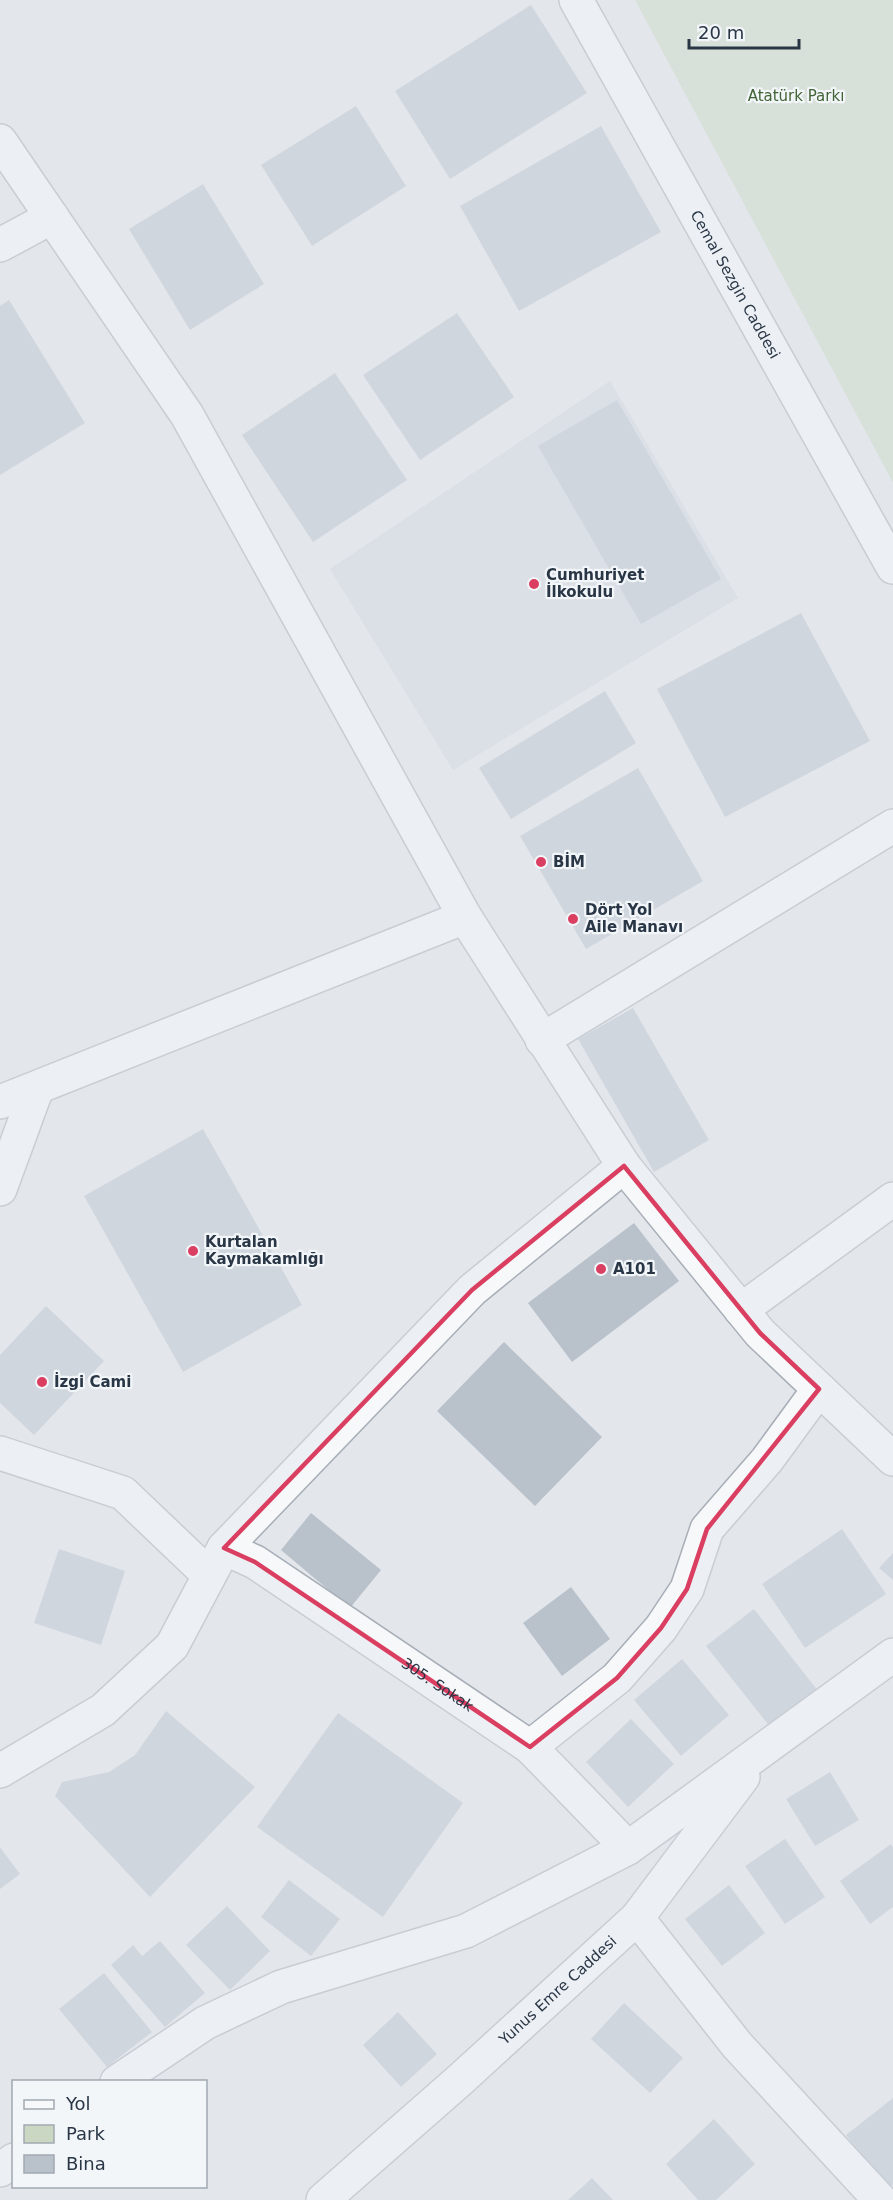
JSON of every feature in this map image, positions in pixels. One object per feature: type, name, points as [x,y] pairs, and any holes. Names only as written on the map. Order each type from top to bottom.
[{"type":"street","name":"Cemal Sezgin Caddesi","points":[[576,0],[893,567]]},
{"type":"street","points":[[0,141],[187,415],[465,917],[624,1166],[760,1333],[893,1459]]},
{"type":"street","points":[[0,245],[52,217]]},
{"type":"street","points":[[542,1040],[893,826]]},
{"type":"street","points":[[0,1102],[465,917]]},
{"type":"street","points":[[0,1189],[37,1088]]},
{"type":"street","points":[[0,1771],[103,1710],[172,1646],[217,1562],[472,1290],[624,1166]]},
{"type":"street","points":[[741,1310],[893,1198]]},
{"type":"street","points":[[530,1747],[617,1678],[661,1628],[687,1589],[707,1529],[766,1460],[819,1389]]},
{"type":"street","name":"305. Sokak","points":[[0,1453],[123,1493],[217,1562],[255,1562],[530,1747],[628,1848]]},
{"type":"street","points":[[120,2080],[205,2023],[281,1987],[466,1931],[628,1848],[893,1655]]},
{"type":"street","name":"Yunus Emre Caddesi","points":[[323,2200],[461,2079],[637,1918],[763,1751]]},
{"type":"street","points":[[637,1918],[737,2045],[880,2200]]},
{"type":"highlighted area","points":[[624,1166],[760,1333],[819,1389],[707,1529],[687,1589],[661,1628],[617,1678],[530,1747],[255,1562],[224,1548],[472,1290]]},
{"type":"shaded area","name":"Cumhuriyet İlkokulu","points":[[610,381],[738,598],[453,770],[330,569]]},
{"type":"green space","name":"Atatürk Parkı","points":[[635,0],[893,0],[893,483]]},
{"type":"building","points":[[531,5],[587,93],[450,179],[395,91]]},
{"type":"building","points":[[356,106],[406,186],[312,246],[261,165]]},
{"type":"building","points":[[601,126],[661,232],[519,311],[460,206]]},
{"type":"building","points":[[203,184],[264,284],[190,330],[129,229]]},
{"type":"building","points":[[9,300],[85,423],[0,475],[0,306]]},
{"type":"building","points":[[457,313],[514,397],[420,460],[363,375]]},
{"type":"building","points":[[335,373],[407,480],[313,542],[242,435]]},
{"type":"building","points":[[617,400],[721,579],[641,624],[538,446]]},
{"type":"building","points":[[801,613],[870,741],[725,817],[657,689]]},
{"type":"building","points":[[605,691],[636,743],[511,819],[479,768]]},
{"type":"building","points":[[638,768],[703,881],[586,949],[520,836]]},
{"type":"building","points":[[633,1008],[709,1140],[654,1172],[578,1039]]},
{"type":"building","name":"Kurtalan Kaymakamlığı","points":[[203,1129],[302,1305],[183,1372],[84,1196]]},
{"type":"building","points":[[634,1223],[679,1281],[572,1362],[528,1303]]},
{"type":"building","name":"İzgi Cami","points":[[46,1306],[104,1361],[34,1435],[0,1403],[0,1355]]},
{"type":"building","points":[[504,1342],[602,1437],[535,1506],[437,1411]]},
{"type":"building","points":[[311,1513],[381,1570],[350,1608],[281,1550]]},
{"type":"building","points":[[842,1529],[886,1594],[805,1648],[762,1584]]},
{"type":"building","points":[[59,1549],[125,1571],[101,1645],[34,1623]]},
{"type":"building","points":[[893,1553],[893,1580],[879,1568]]},
{"type":"building","points":[[571,1587],[610,1639],[562,1676],[523,1623]]},
{"type":"building","points":[[754,1609],[818,1691],[771,1728],[706,1646]]},
{"type":"building","points":[[682,1659],[729,1715],[681,1756],[634,1700]]},
{"type":"building","points":[[166,1711],[255,1787],[150,1897],[55,1796],[62,1782],[109,1772],[135,1755]]},
{"type":"building","points":[[338,1713],[463,1803],[383,1917],[257,1827]]},
{"type":"building","points":[[631,1719],[674,1764],[628,1807],[586,1762]]},
{"type":"building","points":[[830,1772],[859,1820],[815,1846],[786,1799]]},
{"type":"building","points":[[785,1839],[825,1897],[785,1924],[745,1866]]},
{"type":"building","points":[[891,1844],[893,1848],[893,1907],[870,1924],[840,1881]]},
{"type":"building","points":[[0,1847],[20,1874],[0,1889]]},
{"type":"building","points":[[289,1880],[340,1919],[311,1956],[261,1917]]},
{"type":"building","points":[[729,1885],[765,1933],[722,1966],[685,1919]]},
{"type":"building","points":[[227,1906],[270,1951],[230,1990],[186,1945]]},
{"type":"building","points":[[160,1941],[205,1993],[165,2027],[111,1965],[133,1945],[142,1956]]},
{"type":"building","points":[[104,1973],[152,2032],[107,2067],[59,2009]]},
{"type":"building","points":[[624,2003],[683,2058],[650,2093],[591,2039]]},
{"type":"building","points":[[398,2012],[437,2054],[401,2087],[363,2045]]},
{"type":"building","points":[[893,2098],[893,2185],[888,2189],[846,2135]]},
{"type":"building","points":[[714,2119],[755,2164],[716,2200],[698,2200],[666,2164]]},
{"type":"building","points":[[592,2178],[613,2200],[568,2200]]},
{"type":"place","name":"Cumhuriyet İlkokulu","points":[[534,584]]},
{"type":"place","name":"BİM","points":[[541,862]]},
{"type":"place","name":"Dört Yol Aile Manavı","points":[[573,919]]},
{"type":"place","name":"Kurtalan Kaymakamlığı","points":[[193,1251]]},
{"type":"place","name":"A101","points":[[601,1269]]},
{"type":"place","name":"İzgi Cami","points":[[42,1382]]}]
